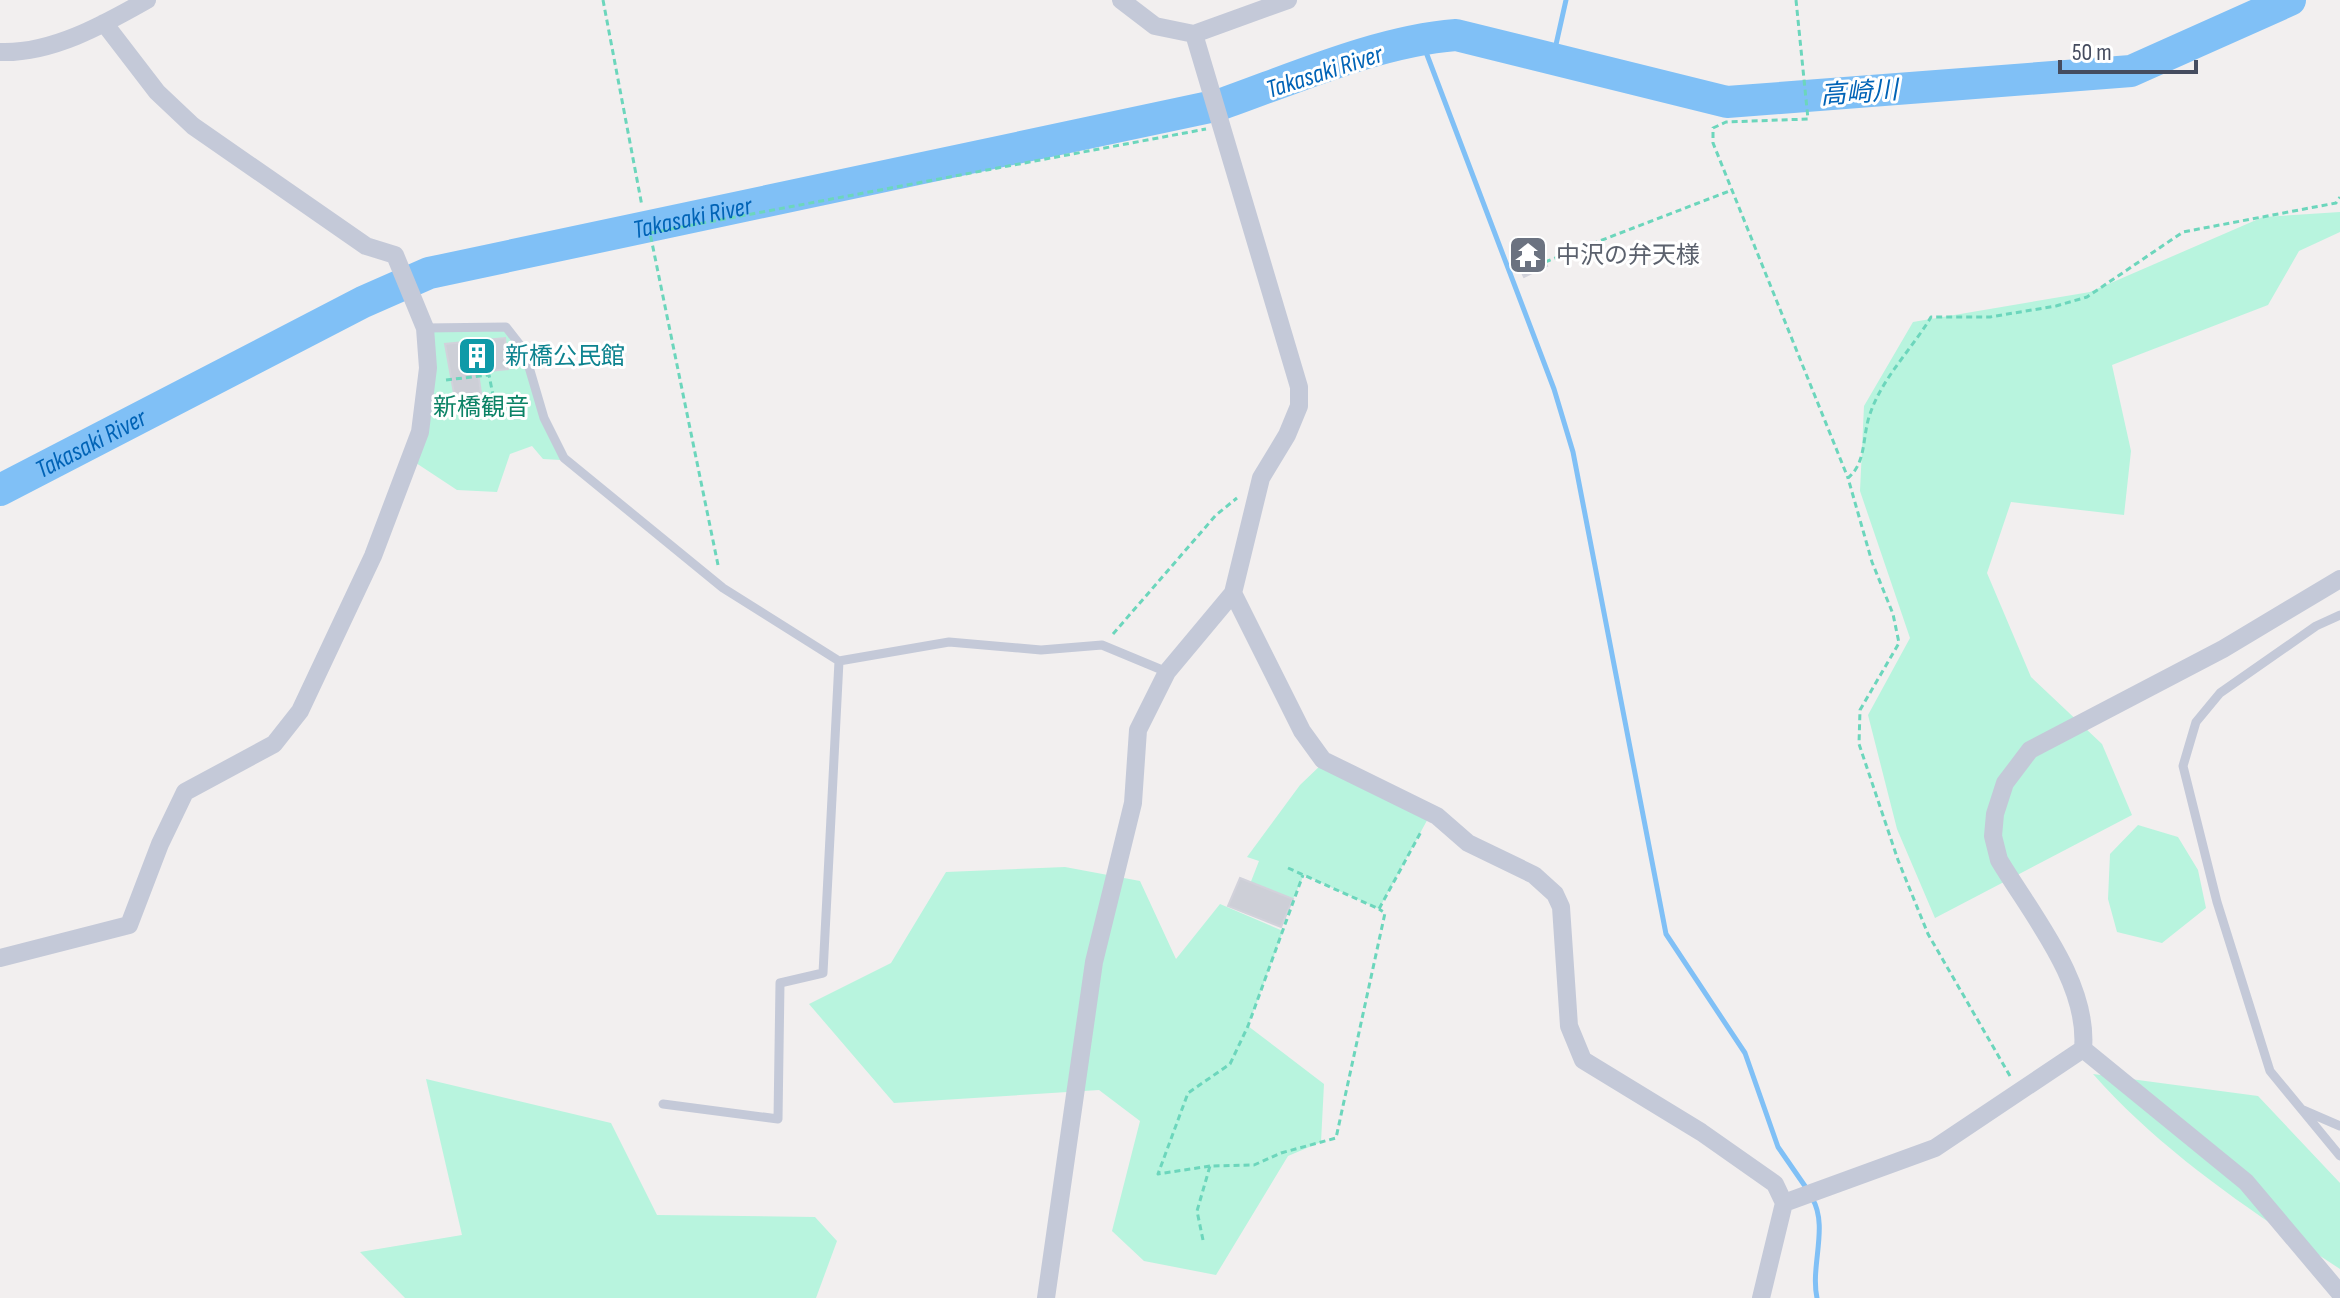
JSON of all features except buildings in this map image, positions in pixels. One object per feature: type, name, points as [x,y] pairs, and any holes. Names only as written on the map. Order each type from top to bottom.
[{"type":"street","points":[[0,52],[22,53],[46,47],[104,23],[147,0]]},
{"type":"street","points":[[1121,0],[1155,26],[1194,34],[1288,0]]},
{"type":"street","points":[[0,958],[129,925],[160,844],[185,792],[274,744],[300,711],[373,556],[420,432],[426,381],[425,328],[395,255],[366,246],[193,126],[157,92],[104,23]]},
{"type":"street","points":[[1046,1298],[1094,962],[1133,803],[1138,730],[1167,672],[1233,593],[1261,478],[1287,435],[1299,406],[1299,387],[1194,34]]},
{"type":"street","points":[[2083,1049],[2084,1031],[2076,997],[1999,860],[1993,836],[2005,783],[2030,750],[2223,649],[2340,579]]},
{"type":"street","points":[[1233,593],[1302,731],[1323,760],[1431,813],[1468,843],[1534,875],[1555,894],[1561,907],[1569,1026],[1583,1060],[1701,1132],[1775,1184],[1784,1203],[1761,1298]]},
{"type":"street","points":[[1784,1203],[1935,1148],[2083,1049]]},
{"type":"street","points":[[2083,1049],[2246,1182],[2338,1291]]},
{"type":"lane","points":[[425,328],[506,327],[524,350],[544,418],[564,458],[723,588],[839,661],[949,642],[1041,650],[1102,645],[1167,672]]},
{"type":"lane","points":[[2340,615],[2316,626],[2220,693],[2196,722],[2183,766],[2217,902],[2270,1071],[2340,1156]]},
{"type":"lane","points":[[663,1104],[778,1119],[780,983],[823,973],[839,661]]},
{"type":"lane","points":[[2299,1108],[2340,1126]]},
{"type":"path","points":[[603,0],[642,206]]},
{"type":"path","points":[[1796,0],[1808,119],[1726,122],[1713,128],[1713,143],[1848,478],[1872,562],[1893,614],[1899,643],[1860,710],[1859,744],[1898,860],[1928,934],[2020,1093]]},
{"type":"path","points":[[723,588],[650,233],[1221,126]]},
{"type":"path","points":[[1545,262],[1732,190]]},
{"type":"path","points":[[1848,478],[1859,469],[1870,413],[1892,372],[1910,351],[1931,317],[1990,317],[2056,306],[2087,297],[2183,232],[2336,203],[2340,197]]},
{"type":"path","points":[[426,381],[489,375],[497,415],[522,410],[519,399],[537,392]]},
{"type":"path","points":[[1102,645],[1216,515],[1261,478]]},
{"type":"path","points":[[1379,909],[1431,813]]},
{"type":"path","points":[[1288,868],[1385,913],[1336,1138],[1281,1153],[1254,1165],[1210,1166],[1158,1174],[1188,1093],[1230,1064],[1248,1026],[1303,875]]},
{"type":"path","points":[[1203,1240],[1197,1211],[1210,1166]]},
{"type":"green space","points":[[2340,212],[2340,232],[2299,251],[2268,305],[2112,365],[2131,451],[2124,515],[2011,502],[1987,573],[2031,677],[2102,744],[2132,815],[1935,918],[1897,829],[1868,715],[1910,638],[1860,491],[1864,406],[1913,322],[2090,292],[2263,217]]},
{"type":"green space","name":"新橋観音","points":[[504,330],[520,350],[561,460],[543,459],[532,446],[510,454],[497,492],[457,490],[413,461],[429,332]]},
{"type":"green space","points":[[1323,763],[1431,813],[1379,909],[1304,875],[1293,899],[1250,884],[1259,861],[1247,857],[1300,785]]},
{"type":"green space","points":[[2138,825],[2178,837],[2198,870],[2206,908],[2162,943],[2117,932],[2108,899],[2110,854]]},
{"type":"green space","points":[[1065,867],[1140,881],[1176,959],[1220,904],[1283,931],[1248,1026],[1324,1084],[1321,1142],[1288,1156],[1216,1275],[1144,1261],[1112,1231],[1140,1121],[1099,1090],[894,1103],[809,1004],[891,963],[946,872]]},
{"type":"green space","points":[[2093,1074],[2258,1096],[2340,1183],[2340,1269],[2210,1180],[2149,1130]]},
{"type":"green space","points":[[426,1079],[611,1123],[657,1215],[815,1217],[837,1241],[816,1298],[405,1298],[360,1252],[462,1235]]},
{"type":"waterway","points":[[1553,58],[1566,0]]},
{"type":"waterway","name":"Takasaki River","points":[[0,490],[363,302],[429,273],[1219,105],[1336,62],[1396,45],[1456,35],[1727,102],[2131,71],[2290,0]]},
{"type":"waterway","points":[[1421,39],[1554,389],[1573,452],[1666,934],[1745,1053],[1778,1147],[1807,1189]]},
{"type":"waterway","points":[[1812,1198],[1819,1221],[1817,1298]]},
{"type":"place","name":"中沢の弁天様","points":[[1528,255]]},
{"type":"place","name":"新橋公民館","points":[[477,356]]},
{"type":"water label","name":"高崎川","points":[[1859,92]]}]
